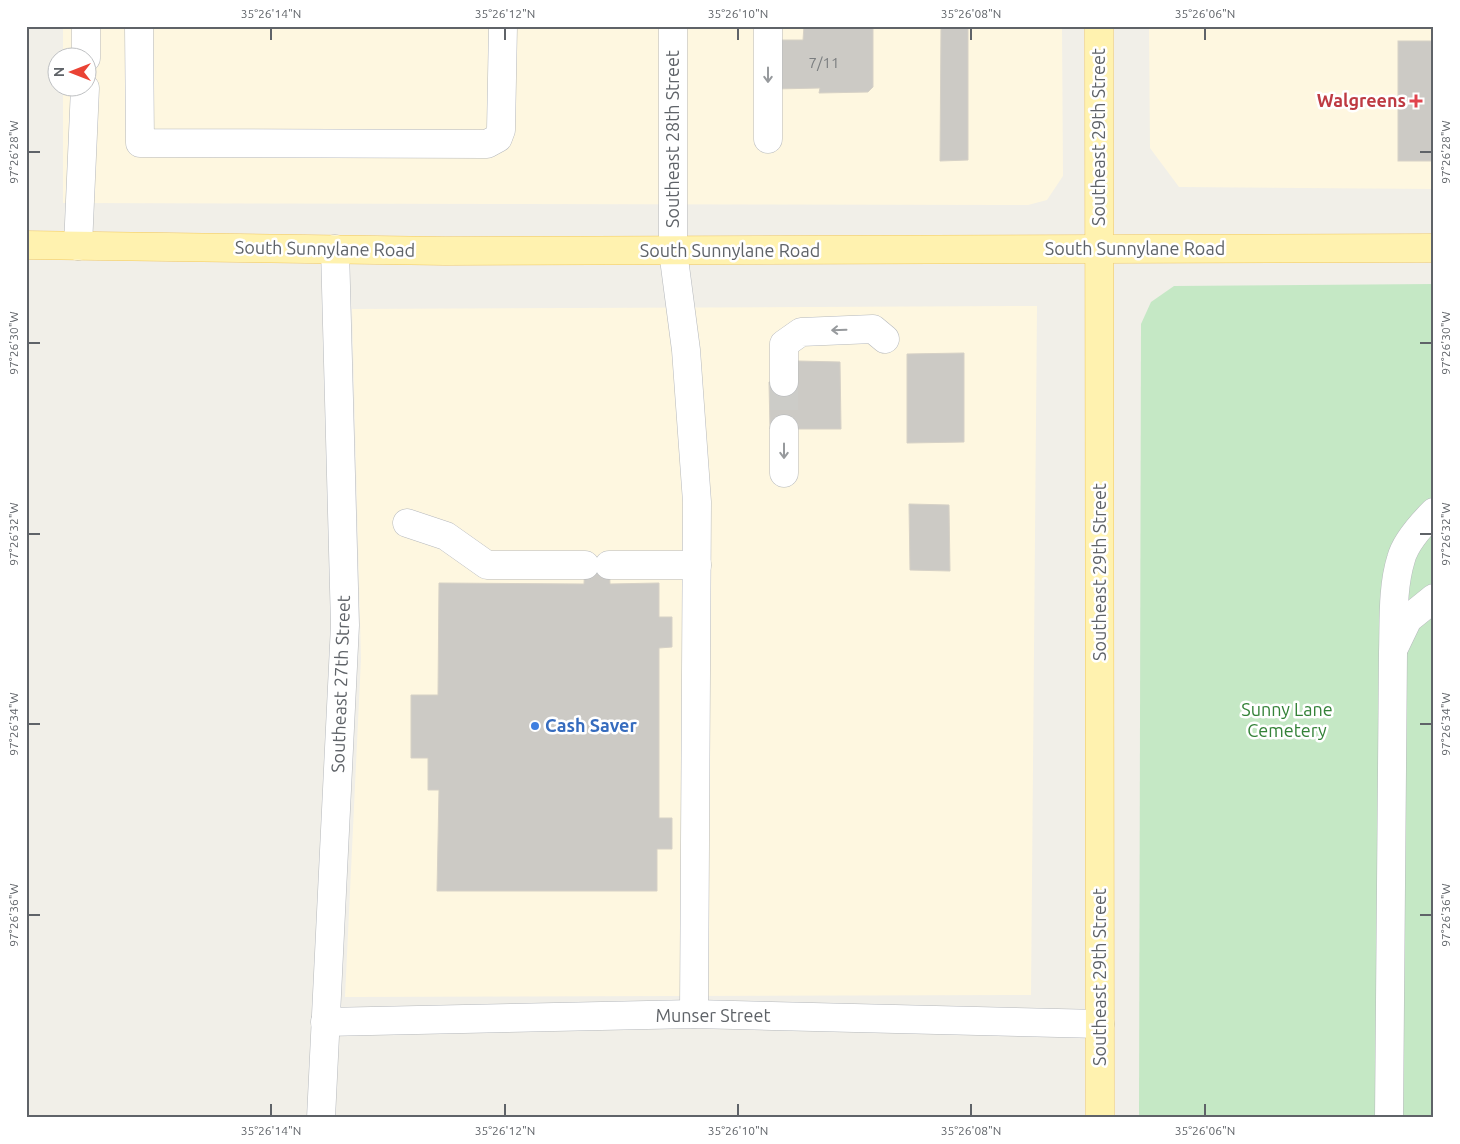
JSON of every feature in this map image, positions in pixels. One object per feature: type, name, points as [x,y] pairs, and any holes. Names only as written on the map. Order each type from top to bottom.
[{"type":"main road","name":"Southeast 29th Street","points":[[1099,26],[1100,1118]]},
{"type":"main road","name":"South Sunnylane Road","points":[[26,245],[673,251],[1434,248]]},
{"type":"street","points":[[86,26],[86,48]]},
{"type":"street","points":[[139,26],[140,143],[487,144],[498,138],[501,130],[503,26]]},
{"type":"street","name":"Southeast 28th Street","points":[[673,26],[673,251],[686,350],[697,494],[694,1014]]},
{"type":"street","points":[[768,26],[768,139]]},
{"type":"street","points":[[78,246],[85,98]]},
{"type":"street","name":"Southeast 27th Street","points":[[321,1118],[345,625],[335,249]]},
{"type":"street","points":[[784,382],[784,344],[801,332],[873,329],[885,339]]},
{"type":"street","points":[[784,429],[784,473]]},
{"type":"street","points":[[1389,1118],[1395,592],[1401,558],[1425,540],[1434,512]]},
{"type":"street","points":[[407,524],[446,536],[487,565],[697,565]]},
{"type":"street","points":[[1393,652],[1408,619],[1434,598]]},
{"type":"street","name":"Munser Street","points":[[325,1022],[694,1014],[1100,1024]]},
{"type":"shaded area","points":[[63,26],[1062,26],[1063,176],[1047,200],[1028,205],[63,203],[63,98],[98,98],[98,48],[63,48]]},
{"type":"shaded area","points":[[1149,26],[1434,26],[1434,189],[1179,187],[1150,148]]},
{"type":"shaded area","points":[[1037,306],[1031,995],[345,997],[361,659],[352,309]]},
{"type":"green space","name":"Sunny Lane Cemetery","points":[[1434,284],[1434,1118],[1139,1118],[1141,324],[1151,302],[1174,286]]},
{"type":"building","points":[[804,26],[873,26],[873,87],[868,92],[819,93],[820,88],[775,89],[775,40],[803,40]]},
{"type":"building","points":[[941,26],[968,26],[968,160],[940,161]]},
{"type":"building","name":"Walgreens","points":[[1398,41],[1434,41],[1434,161],[1398,161]]},
{"type":"building","points":[[964,353],[964,442],[907,443],[907,354]]},
{"type":"building","points":[[798,361],[840,362],[841,429],[770,429],[769,382],[798,382]]},
{"type":"building","points":[[909,504],[949,505],[950,571],[910,570]]},
{"type":"building","name":"Cash Saver","points":[[609,560],[610,584],[659,583],[659,617],[672,617],[672,647],[659,648],[659,818],[672,818],[672,849],[657,849],[657,891],[437,891],[439,790],[428,790],[428,758],[411,758],[411,695],[438,695],[439,583],[584,584],[585,561]]},
{"type":"tunnel","points":[[784,382],[784,429]]},
{"type":"place","name":"Walgreens","points":[[1416,101]]},
{"type":"place","name":"Cash Saver","points":[[535,726]]}]
